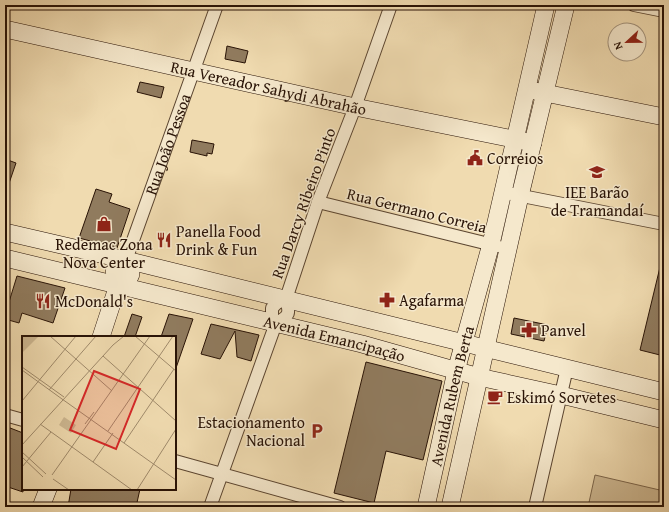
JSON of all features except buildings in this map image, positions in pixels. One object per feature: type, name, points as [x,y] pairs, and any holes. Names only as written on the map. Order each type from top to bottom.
[{"type":"main road","name":"Avenida Rubem Berta","points":[[426,507],[456,371],[491,244],[546,5]]},
{"type":"main road","name":"Avenida Rubem Berta","points":[[450,507],[520,196],[566,5]]},
{"type":"main road","name":"Rua Vereador Sahydi Abrahão","points":[[5,29],[355,107],[533,143]]},
{"type":"main road","points":[[526,89],[664,117]]},
{"type":"main road","name":"Avenida Emancipação","points":[[5,232],[126,260],[664,392]]},
{"type":"main road","name":"Avenida Emancipação","points":[[5,258],[276,322],[362,344],[479,377],[664,420]]},
{"type":"main road","name":"Rua João Pessoa","points":[[101,336],[118,285],[115,277],[115,268],[119,263],[126,260]]},
{"type":"main road","points":[[41,507],[48,490]]},
{"type":"street","name":"Rua João Pessoa","points":[[126,260],[217,5]]},
{"type":"street","name":"Rua Darcy Ribeiro Pinto","points":[[210,507],[276,322],[283,319],[288,314],[286,299],[318,202],[355,107],[391,5]]},
{"type":"street","points":[[634,5],[664,11]]},
{"type":"street","points":[[503,192],[664,224]]},
{"type":"street","name":"Rua Germano Correia","points":[[318,202],[509,248]]},
{"type":"street","points":[[534,507],[567,368]]},
{"type":"street","points":[[5,415],[22,420]]},
{"type":"street","points":[[176,461],[340,507]]},
{"type":"shaded area","points":[[595,475],[664,491],[664,507],[588,507]]},
{"type":"place","name":"Correios","points":[[475,158]]},
{"type":"place","name":"IEE Barão de Tramandaí","points":[[597,172]]},
{"type":"place","name":"Redemac Zona Nova Center","points":[[104,224]]},
{"type":"place","name":"Panella Food Drink & Fun","points":[[164,240]]},
{"type":"place","name":"Agafarma","points":[[387,300]]},
{"type":"place","name":"McDonald's","points":[[43,301]]},
{"type":"place","name":"Panvel","points":[[529,330]]},
{"type":"place","name":"Eskimó Sorvetes","points":[[495,397]]},
{"type":"place","name":"Estacionamento Nacional","points":[[317,431]]}]
